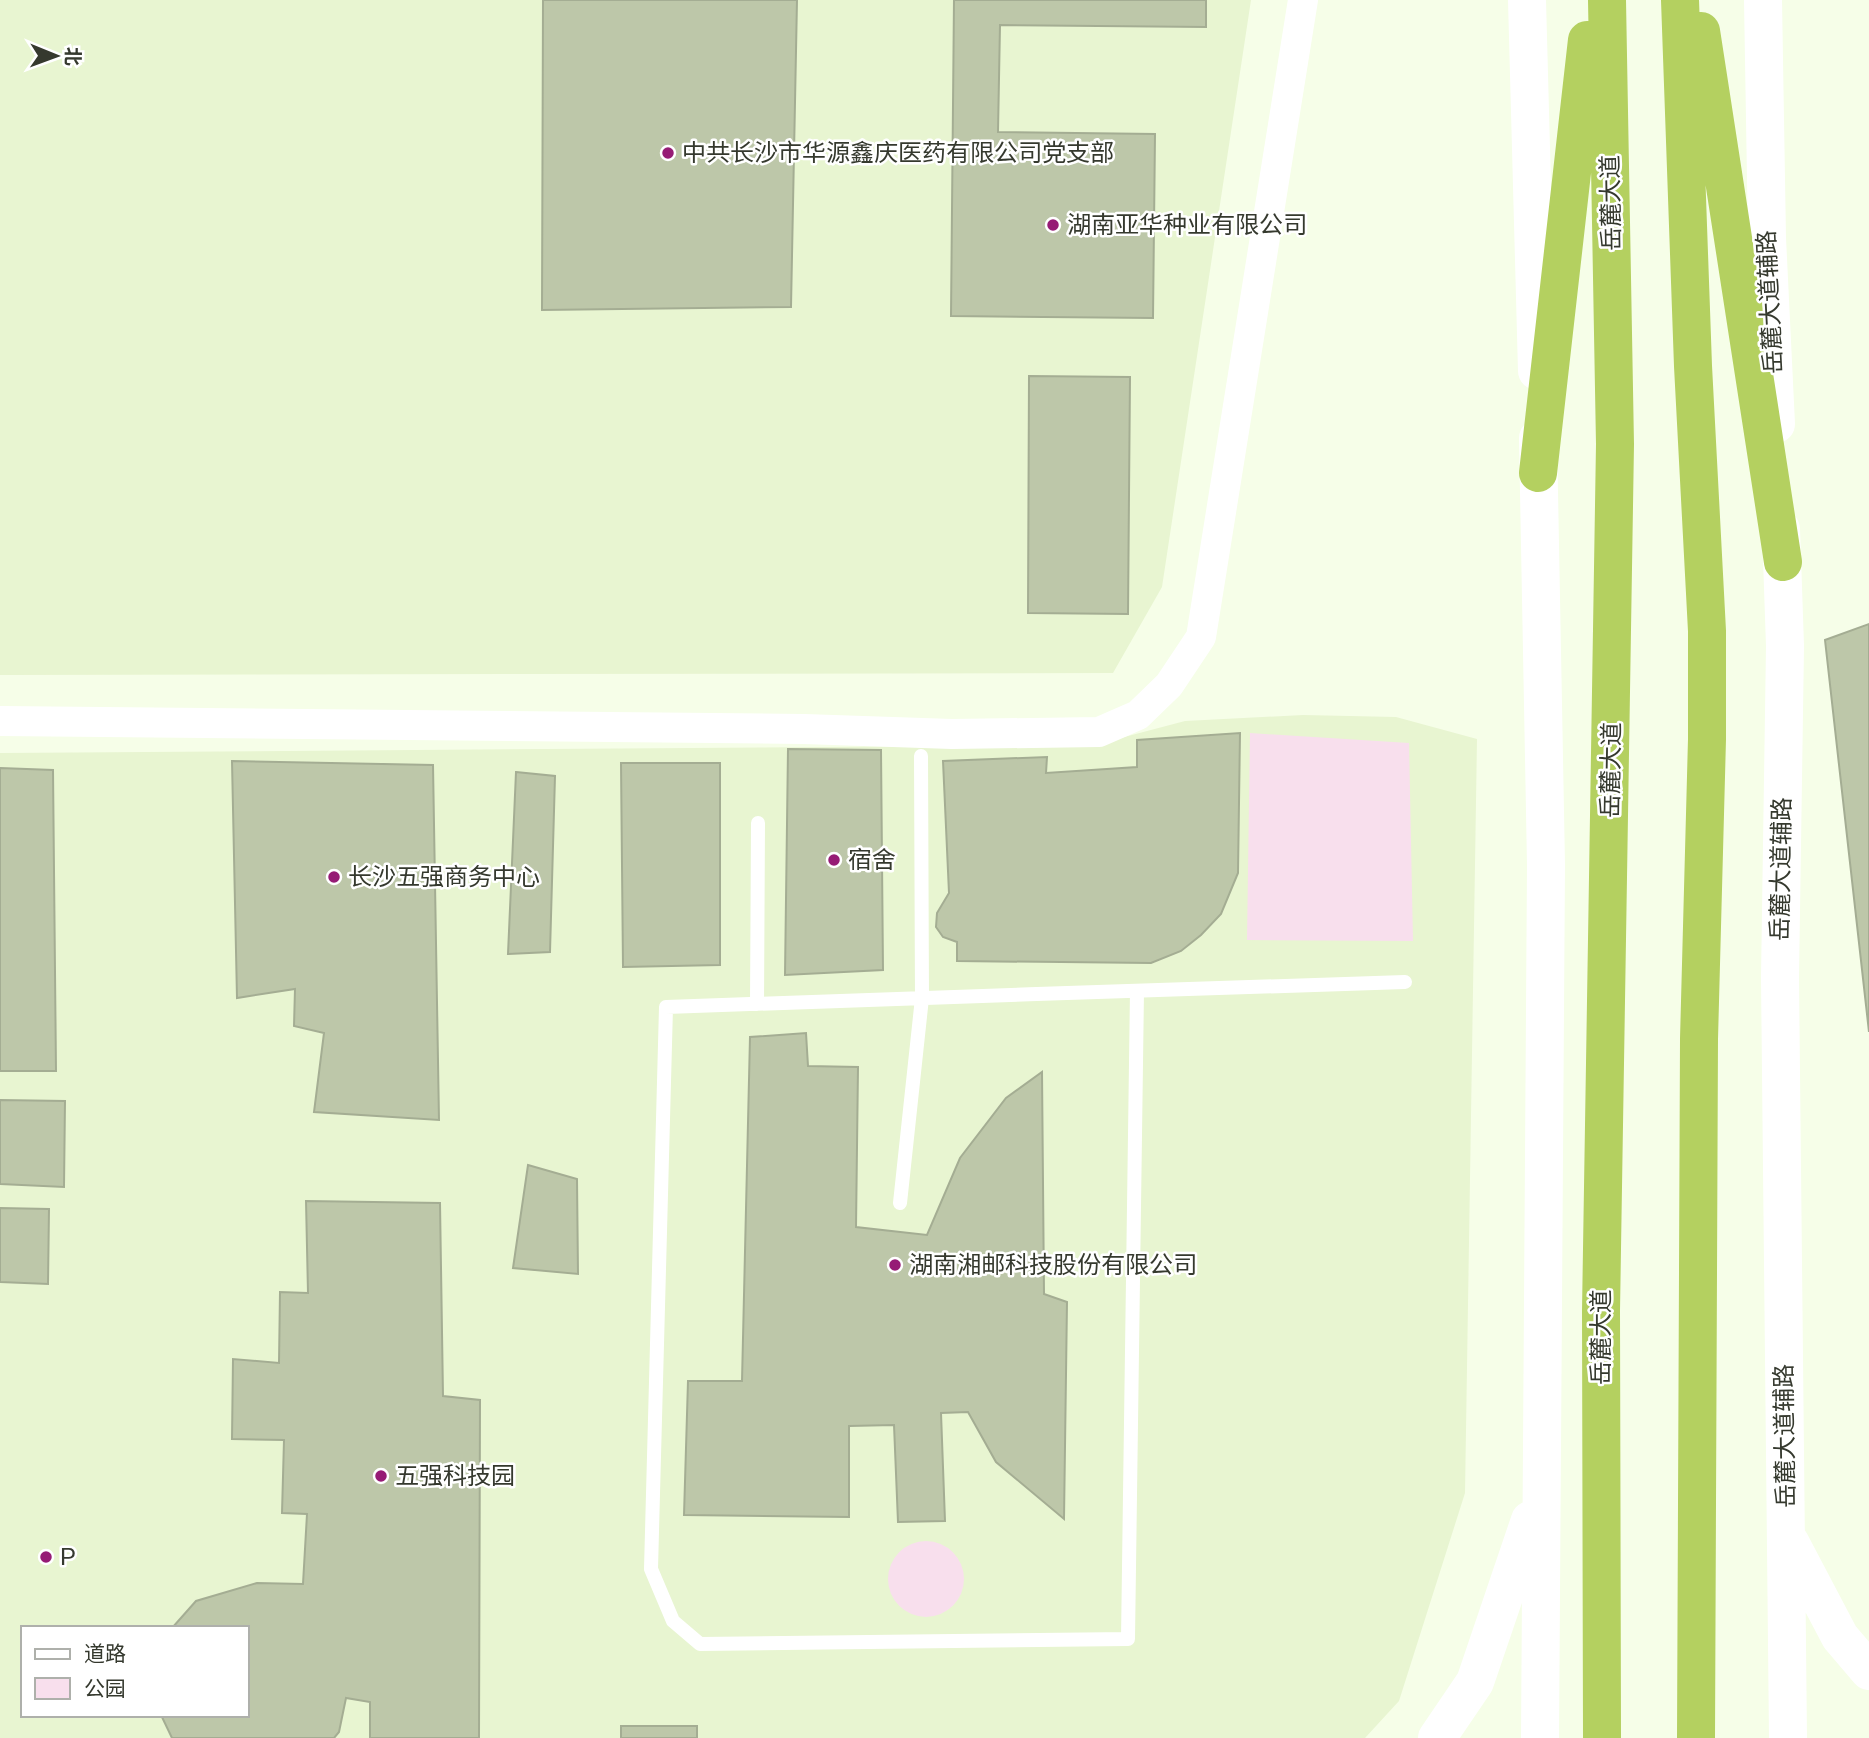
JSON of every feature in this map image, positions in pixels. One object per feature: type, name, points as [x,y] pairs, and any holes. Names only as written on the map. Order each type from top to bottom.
[{"type":"highway","points":[[1538,473],[1592,0]]},
{"type":"highway","name":"岳麓大道","points":[[1602,1738],[1601,1311],[1615,444],[1606,0]]},
{"type":"highway","points":[[1680,0],[1693,379],[1707,631],[1695,1522],[1696,1738]]},
{"type":"highway","points":[[1696,0],[1783,562]]},
{"type":"main road","points":[[1527,0],[1546,865],[1540,1738]]},
{"type":"main road","name":"岳麓大道辅路","points":[[1763,0],[1766,238],[1785,646],[1780,978],[1788,1738]]},
{"type":"main road","points":[[1437,1738],[1475,1682],[1540,1492]]},
{"type":"main road","points":[[1786,1535],[1840,1637],[1869,1671]]},
{"type":"street","points":[[0,720],[816,729],[952,734],[1099,732],[1138,715],[1169,685],[1201,637],[1303,0]]},
{"type":"lane","points":[[900,1203],[922,998],[921,756]]},
{"type":"lane","points":[[757,1004],[758,823]]},
{"type":"lane","points":[[1137,991],[1128,1639],[700,1644],[673,1621],[651,1569],[666,1007],[922,998],[1405,982]]},
{"type":"shaded area","points":[[0,0],[1251,0],[1162,587],[1113,673],[0,675]]},
{"type":"shaded area","points":[[1303,715],[1396,717],[1477,739],[1465,1493],[1399,1701],[1365,1738],[0,1738],[0,753],[1094,745],[1185,721]]},
{"type":"green space","points":[[1250,733],[1409,743],[1413,941],[1247,940]]},
{"type":"green space","points":[[919,1541],[933,1541],[947,1547],[958,1558],[964,1579],[961,1594],[953,1606],[933,1617],[919,1617],[905,1611],[894,1600],[888,1586],[888,1572],[894,1558],[905,1547]]},
{"type":"building","name":"中共长沙市华源鑫庆医药有限公司党支部","points":[[543,0],[797,0],[791,307],[542,310]]},
{"type":"building","name":"湖南亚华种业有限公司","points":[[954,0],[1206,0],[1206,27],[1000,25],[998,132],[1155,134],[1153,318],[951,316]]},
{"type":"building","points":[[1029,376],[1130,377],[1128,614],[1028,613]]},
{"type":"building","points":[[1869,624],[1869,1032],[1825,640]]},
{"type":"building","points":[[1240,733],[1238,873],[1221,914],[1201,935],[1181,951],[1151,963],[957,961],[957,942],[943,937],[936,927],[937,913],[949,893],[943,761],[1047,757],[1046,773],[1137,767],[1137,740]]},
{"type":"building","name":"宿舍","points":[[788,749],[881,750],[883,970],[785,975]]},
{"type":"building","name":"长沙五强商务中心","points":[[232,761],[433,765],[439,1120],[314,1112],[324,1033],[294,1026],[295,989],[237,998]]},
{"type":"building","points":[[621,763],[720,763],[720,965],[623,967]]},
{"type":"building","points":[[0,768],[53,770],[56,1071],[0,1071]]},
{"type":"building","points":[[516,772],[555,776],[550,952],[508,954]]},
{"type":"building","name":"湖南湘邮科技股份有限公司","points":[[806,1033],[808,1066],[858,1067],[856,1227],[927,1235],[960,1158],[1006,1098],[1042,1072],[1044,1294],[1067,1302],[1064,1519],[996,1462],[968,1412],[941,1413],[945,1521],[898,1522],[894,1425],[849,1426],[849,1517],[684,1515],[688,1381],[742,1381],[750,1037]]},
{"type":"building","points":[[0,1100],[65,1101],[64,1187],[0,1184]]},
{"type":"building","points":[[528,1165],[577,1179],[578,1274],[513,1268]]},
{"type":"building","name":"五强科技园","points":[[306,1201],[440,1203],[443,1396],[480,1400],[479,1738],[370,1738],[370,1702],[346,1698],[339,1732],[334,1738],[172,1738],[162,1717],[248,1717],[248,1626],[174,1626],[196,1601],[257,1583],[303,1584],[307,1514],[282,1513],[284,1440],[232,1439],[233,1359],[279,1363],[280,1292],[308,1293]]},
{"type":"building","points":[[0,1208],[49,1209],[48,1284],[0,1282]]},
{"type":"building","points":[[621,1726],[697,1726],[697,1738],[621,1738]]},
{"type":"place","name":"中共长沙市华源鑫庆医药有限公司党支部","points":[[668,153]]},
{"type":"place","name":"湖南亚华种业有限公司","points":[[1053,225]]},
{"type":"place","name":"宿舍","points":[[834,860]]},
{"type":"place","name":"长沙五强商务中心","points":[[334,877]]},
{"type":"place","name":"湖南湘邮科技股份有限公司","points":[[895,1265]]},
{"type":"place","name":"五强科技园","points":[[381,1476]]},
{"type":"place","name":"P","points":[[46,1557]]}]
